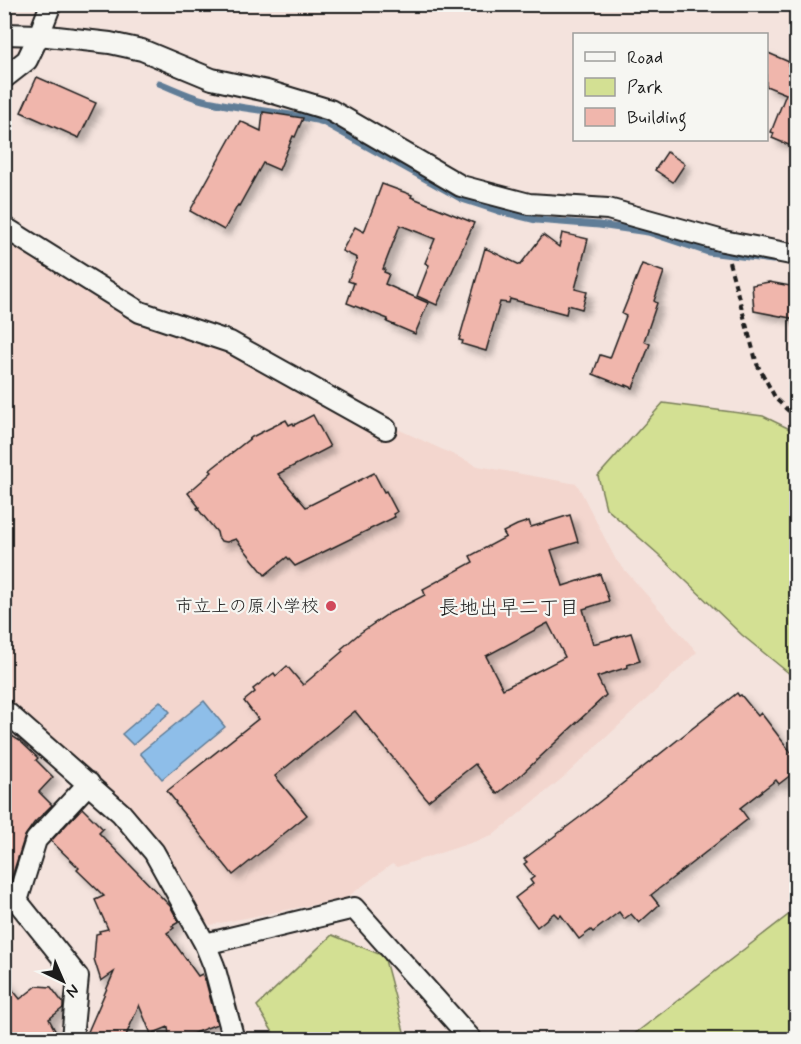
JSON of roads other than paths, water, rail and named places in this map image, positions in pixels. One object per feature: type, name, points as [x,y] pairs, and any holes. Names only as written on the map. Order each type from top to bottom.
[{"type":"street","points":[[4,78],[27,60],[51,4]]},
{"type":"street","points":[[4,34],[39,35],[110,43],[142,50],[212,79],[267,91],[330,110],[461,186],[529,204],[608,209],[723,241],[796,255]]},
{"type":"street","points":[[4,227],[140,312],[230,342],[386,429]]},
{"type":"street","points":[[4,710],[121,813],[154,852],[205,944],[214,966],[234,1040]]},
{"type":"street","points":[[72,1038],[78,977],[11,908],[36,840],[89,783]]},
{"type":"street","points":[[205,944],[354,908],[472,1040]]},
{"type":"water","points":[[160,701],[170,712],[133,745],[122,734]]},
{"type":"water","points":[[204,701],[225,727],[162,779],[140,753]]},
{"type":"waterway","points":[[159,83],[203,100],[323,122],[462,199],[499,211],[536,220],[648,232],[708,252],[773,260]]},
{"type":"place","name":"市立上の原小学校","points":[[331,606]]},
{"type":"district","name":"長地出早二丁目","points":[[509,607]]}]
